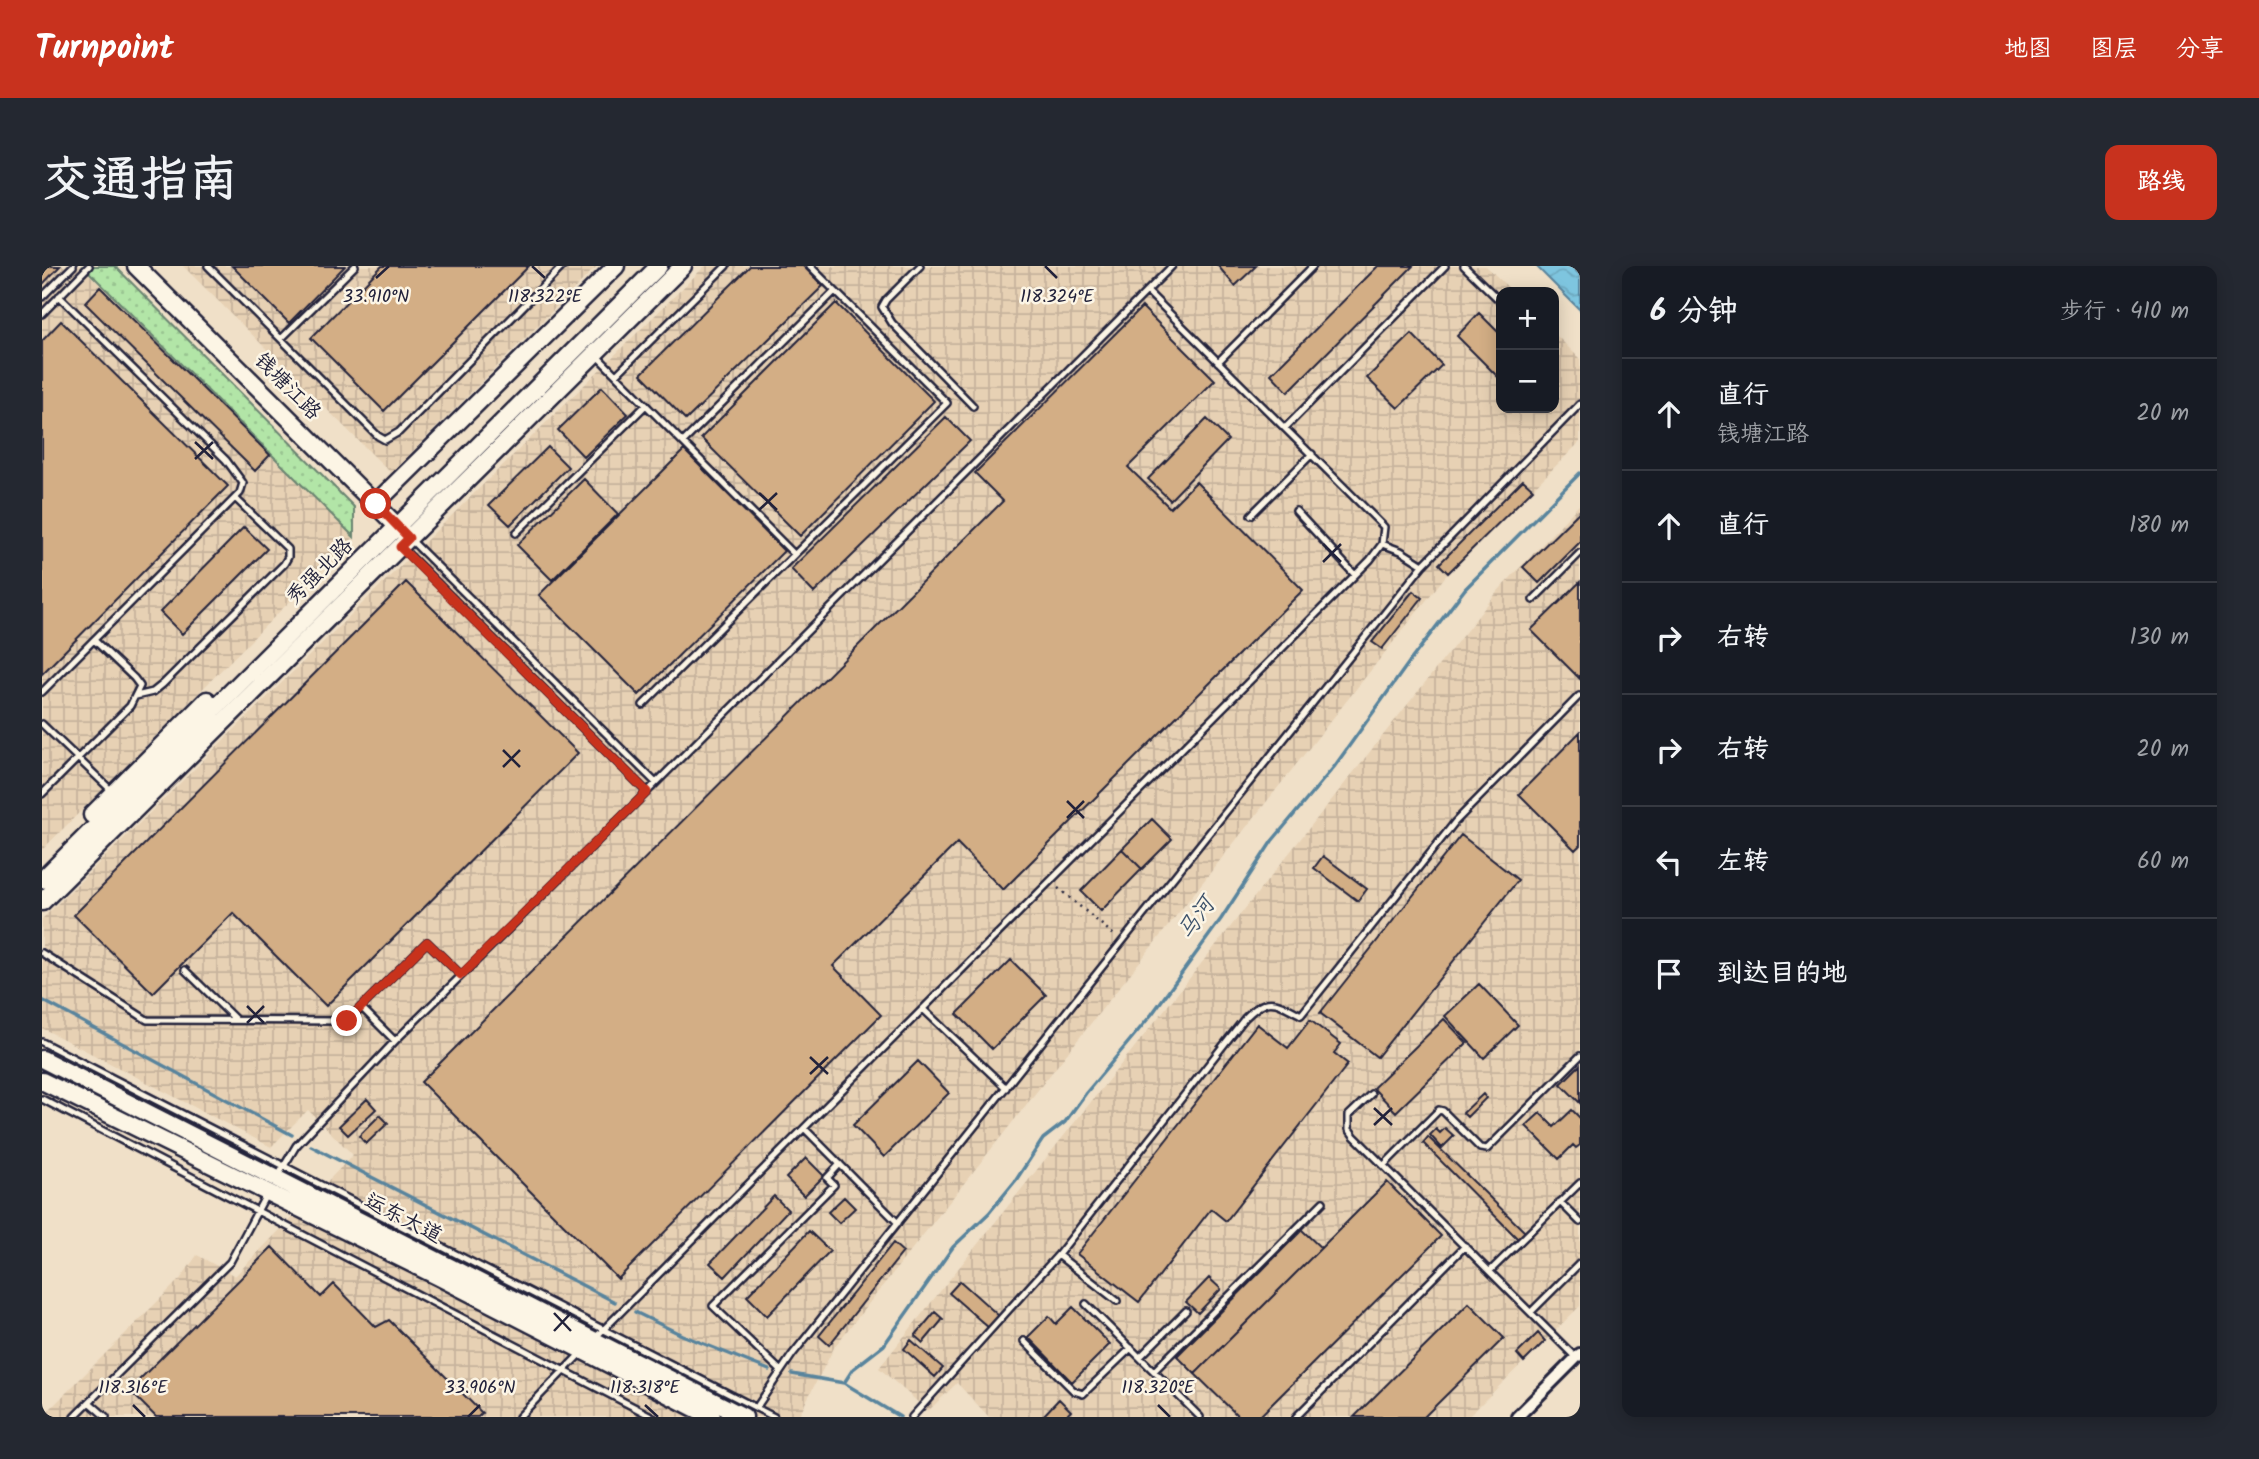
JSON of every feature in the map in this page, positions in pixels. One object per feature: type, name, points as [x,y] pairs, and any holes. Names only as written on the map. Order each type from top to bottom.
[{"type":"street","name":"钱塘江路","points":[[136,266],[376,504],[388,526],[405,542]]},
{"type":"street","points":[[376,504],[616,266]]},
{"type":"street","name":"秀强北路","points":[[578,338],[643,266]]},
{"type":"street","name":"秀强北路","points":[[42,866],[117,797],[578,338],[659,266]]},
{"type":"street","points":[[42,902],[683,266]]},
{"type":"street","name":"秀强北路","points":[[42,880],[117,797]]},
{"type":"street","name":"运东大道","points":[[42,1059],[280,1173],[593,1340],[712,1417]]},
{"type":"street","name":"运东大道","points":[[42,1081],[268,1192],[750,1412]]},
{"type":"street","points":[[1517,1417],[1578,1356]]},
{"type":"lane","points":[[42,297],[73,266]]},
{"type":"lane","points":[[42,314],[89,266]]},
{"type":"lane","points":[[208,266],[385,440],[399,432],[563,266]]},
{"type":"lane","points":[[281,339],[355,266]]},
{"type":"lane","points":[[616,375],[726,266]]},
{"type":"lane","points":[[643,705],[947,403],[810,266]]},
{"type":"lane","points":[[920,266],[882,307],[892,323],[973,406]]},
{"type":"lane","points":[[74,1417],[230,1262],[296,1146],[395,1041],[1172,266]]},
{"type":"lane","points":[[1218,362],[1313,266]]},
{"type":"lane","points":[[1285,428],[1445,266]]},
{"type":"lane","points":[[1464,266],[1496,297]]},
{"type":"lane","points":[[683,442],[835,291]]},
{"type":"lane","points":[[519,1417],[1355,575],[1382,544],[1384,527],[1147,291]]},
{"type":"lane","points":[[42,692],[240,493],[243,483],[231,466],[59,296]]},
{"type":"lane","points":[[578,338],[794,554]]},
{"type":"lane","points":[[774,1417],[750,1412],[1423,565],[1580,404]]},
{"type":"lane","points":[[516,534],[646,405]]},
{"type":"lane","points":[[1251,515],[1312,454]]},
{"type":"lane","points":[[136,696],[153,692],[163,684],[288,557],[288,549],[235,498]]},
{"type":"lane","points":[[1296,511],[1355,575]]},
{"type":"lane","points":[[405,542],[656,783]]},
{"type":"lane","points":[[405,542],[647,792]]},
{"type":"lane","points":[[1382,544],[1401,551],[1423,565]]},
{"type":"lane","points":[[1533,600],[1580,553]]},
{"type":"lane","points":[[42,794],[136,696],[140,686],[94,640]]},
{"type":"lane","points":[[912,1417],[1058,1255],[1257,1005],[1269,1002],[1282,1005],[1301,1015],[1455,822],[1579,696]]},
{"type":"lane","points":[[42,724],[117,797]]},
{"type":"lane","points":[[42,953],[147,1020],[347,1021],[427,942],[461,975]]},
{"type":"lane","points":[[185,970],[236,1020]]},
{"type":"lane","points":[[361,1007],[395,1041]]},
{"type":"lane","points":[[923,1009],[1006,1088]]},
{"type":"lane","points":[[42,1042],[280,1173]]},
{"type":"lane","points":[[1384,1165],[1438,1110],[1443,1111],[1480,1148],[1487,1149],[1580,1056]]},
{"type":"lane","points":[[1370,1094],[1349,1115],[1349,1129],[1578,1356]]},
{"type":"lane","points":[[42,1099],[258,1209],[653,1417]]},
{"type":"lane","points":[[804,1128],[898,1223]]},
{"type":"lane","points":[[781,1371],[713,1306],[834,1185],[827,1178],[840,1164]]},
{"type":"lane","points":[[1490,1271],[1580,1182]]},
{"type":"lane","points":[[1154,1371],[1323,1202]]},
{"type":"lane","points":[[1560,1202],[1580,1222]]},
{"type":"lane","points":[[1296,1417],[1465,1246]]},
{"type":"lane","points":[[1058,1255],[1117,1301]]},
{"type":"lane","points":[[1531,1312],[1580,1263]]},
{"type":"lane","points":[[1086,1304],[1200,1417]]},
{"type":"lane","points":[[1140,1357],[1186,1311]]},
{"type":"lane","points":[[1024,1341],[1073,1391],[1083,1394],[1131,1348]]},
{"type":"lane","points":[[90,1403],[106,1417]]},
{"type":"path","points":[[1050,881],[1123,942]]},
{"type":"shaded area","points":[[42,266],[81,266],[354,537],[42,850]]},
{"type":"shaded area","points":[[183,266],[597,266],[391,473]]},
{"type":"shaded area","points":[[705,266],[1486,266],[1508,287],[1496,287],[1496,413],[1559,413],[1559,338],[1580,359],[1580,442],[1448,573],[835,1346],[798,1417],[42,1417],[181,1278],[197,1255],[235,1276],[353,1155],[308,1110],[271,1147],[42,1028],[42,919]]},
{"type":"shaded area","points":[[1580,504],[1580,1306],[1468,1417],[989,1417],[957,1383],[928,1411],[879,1368],[1498,591]]},
{"type":"green space","points":[[83,266],[115,266],[354,507],[354,537]]},
{"type":"water","points":[[1536,266],[1571,266],[1580,275],[1580,310],[1559,287]]},
{"type":"building","points":[[42,266],[60,266],[42,285]]},
{"type":"building","points":[[232,266],[345,266],[289,323]]},
{"type":"building","points":[[382,266],[529,266],[384,411],[311,338]]},
{"type":"building","points":[[750,266],[803,266],[823,286],[686,420],[641,374]]},
{"type":"building","points":[[1218,266],[1256,266],[1235,286]]},
{"type":"building","points":[[1378,266],[1413,266],[1288,392],[1271,374]]},
{"type":"building","points":[[100,287],[270,455],[255,471],[85,303]]},
{"type":"building","points":[[836,303],[934,401],[800,536],[701,438]]},
{"type":"building","points":[[1142,307],[1215,380],[1128,467],[1170,508],[1196,482],[1303,590],[1003,890],[957,843],[833,966],[881,1015],[618,1279],[421,1082],[1003,501],[975,473]]},
{"type":"building","points":[[1479,313],[1496,330],[1496,375],[1457,336]]},
{"type":"building","points":[[61,321],[228,486],[42,674],[42,341]]},
{"type":"building","points":[[1412,334],[1442,365],[1398,408],[1367,378]]},
{"type":"building","points":[[602,387],[628,414],[584,457],[558,430]]},
{"type":"building","points":[[946,417],[970,441],[814,593],[791,569]]},
{"type":"building","points":[[1207,419],[1228,440],[1170,500],[1148,479]]},
{"type":"building","points":[[548,447],[568,467],[510,525],[489,505]]},
{"type":"building","points":[[684,450],[784,551],[639,695],[539,595]]},
{"type":"building","points":[[584,479],[618,514],[552,580],[517,545]]},
{"type":"building","points":[[1523,480],[1533,489],[1448,573],[1439,564]]},
{"type":"building","points":[[1580,511],[1580,542],[1539,583],[1523,567]]},
{"type":"building","points":[[244,527],[267,549],[182,634],[160,612]]},
{"type":"building","points":[[406,582],[578,753],[326,1006],[233,913],[153,993],[74,915]]},
{"type":"building","points":[[1580,582],[1580,679],[1531,630]]},
{"type":"building","points":[[1413,591],[1422,598],[1382,649],[1372,642]]},
{"type":"building","points":[[1580,732],[1580,845],[1575,850],[1519,794]]},
{"type":"building","points":[[1152,819],[1172,839],[1142,869],[1122,849]]},
{"type":"building","points":[[1461,835],[1518,880],[1377,1057],[1320,1013]]},
{"type":"building","points":[[1122,849],[1142,869],[1101,911],[1081,891]]},
{"type":"building","points":[[1323,856],[1367,889],[1358,901],[1314,868]]},
{"type":"building","points":[[1011,960],[1046,995],[992,1049],[957,1014]]},
{"type":"building","points":[[1479,984],[1518,1025],[1484,1058],[1445,1016]]},
{"type":"building","points":[[1444,1019],[1467,1043],[1396,1112],[1373,1088]]},
{"type":"building","points":[[1310,1020],[1341,1044],[1334,1053],[1348,1064],[1226,1221],[1211,1209],[1139,1302],[1077,1254],[1257,1024],[1288,1048]]},
{"type":"building","points":[[918,1061],[949,1093],[884,1157],[853,1125]]},
{"type":"building","points":[[1580,1065],[1580,1103],[1561,1084]]},
{"type":"building","points":[[1483,1094],[1486,1098],[1467,1117],[1463,1113]]},
{"type":"building","points":[[367,1099],[376,1109],[348,1135],[339,1126]]},
{"type":"building","points":[[1572,1110],[1580,1118],[1580,1145],[1576,1148],[1573,1145],[1559,1159],[1526,1126],[1540,1113],[1554,1127]]},
{"type":"building","points":[[380,1115],[388,1123],[366,1144],[359,1136]]},
{"type":"building","points":[[1445,1128],[1454,1136],[1442,1148],[1430,1135],[1436,1129],[1440,1133]]},
{"type":"building","points":[[1428,1137],[1525,1232],[1518,1239],[1423,1143]]},
{"type":"building","points":[[806,1158],[824,1176],[804,1196],[786,1178]]},
{"type":"building","points":[[1387,1182],[1441,1236],[1259,1417],[1239,1417],[1195,1374]]},
{"type":"building","points":[[774,1196],[788,1210],[725,1277],[710,1263]]},
{"type":"building","points":[[844,1197],[855,1208],[839,1223],[828,1212]]},
{"type":"building","points":[[1302,1230],[1321,1248],[1195,1374],[1177,1356]]},
{"type":"building","points":[[809,1231],[830,1251],[767,1316],[747,1296]]},
{"type":"building","points":[[893,1243],[903,1252],[829,1345],[819,1336]]},
{"type":"building","points":[[272,1247],[321,1297],[334,1284],[376,1327],[389,1320],[482,1413],[478,1417],[156,1417],[129,1390]]},
{"type":"building","points":[[1209,1278],[1221,1289],[1198,1313],[1186,1302]]},
{"type":"building","points":[[960,1281],[999,1316],[989,1328],[949,1293]]},
{"type":"building","points":[[1469,1303],[1504,1338],[1424,1417],[1354,1417]]},
{"type":"building","points":[[1073,1307],[1110,1344],[1072,1382],[1028,1337],[1049,1316],[1056,1324]]},
{"type":"building","points":[[935,1312],[943,1319],[923,1343],[915,1336]]},
{"type":"building","points":[[1538,1333],[1545,1341],[1524,1362],[1517,1354]]},
{"type":"building","points":[[911,1340],[943,1368],[935,1377],[904,1349]]},
{"type":"building","points":[[1059,1399],[1071,1411],[1065,1417],[1042,1417]]},
{"type":"waterway","name":"马河","points":[[844,1383],[853,1369],[884,1345],[953,1247],[989,1213],[1016,1180],[1043,1139],[1065,1122],[1152,1014],[1221,919],[1272,841],[1334,767],[1465,589],[1580,473]]},
{"type":"waterway","points":[[42,1000],[292,1135]]},
{"type":"waterway","points":[[311,1146],[615,1302]]},
{"type":"waterway","points":[[635,1312],[682,1335],[769,1370]]},
{"type":"waterway","points":[[792,1374],[844,1383],[900,1417]]},
{"type":"route","points":[[347,1021],[427,942],[461,975],[647,792],[400,547],[409,538],[376,504]]}]
